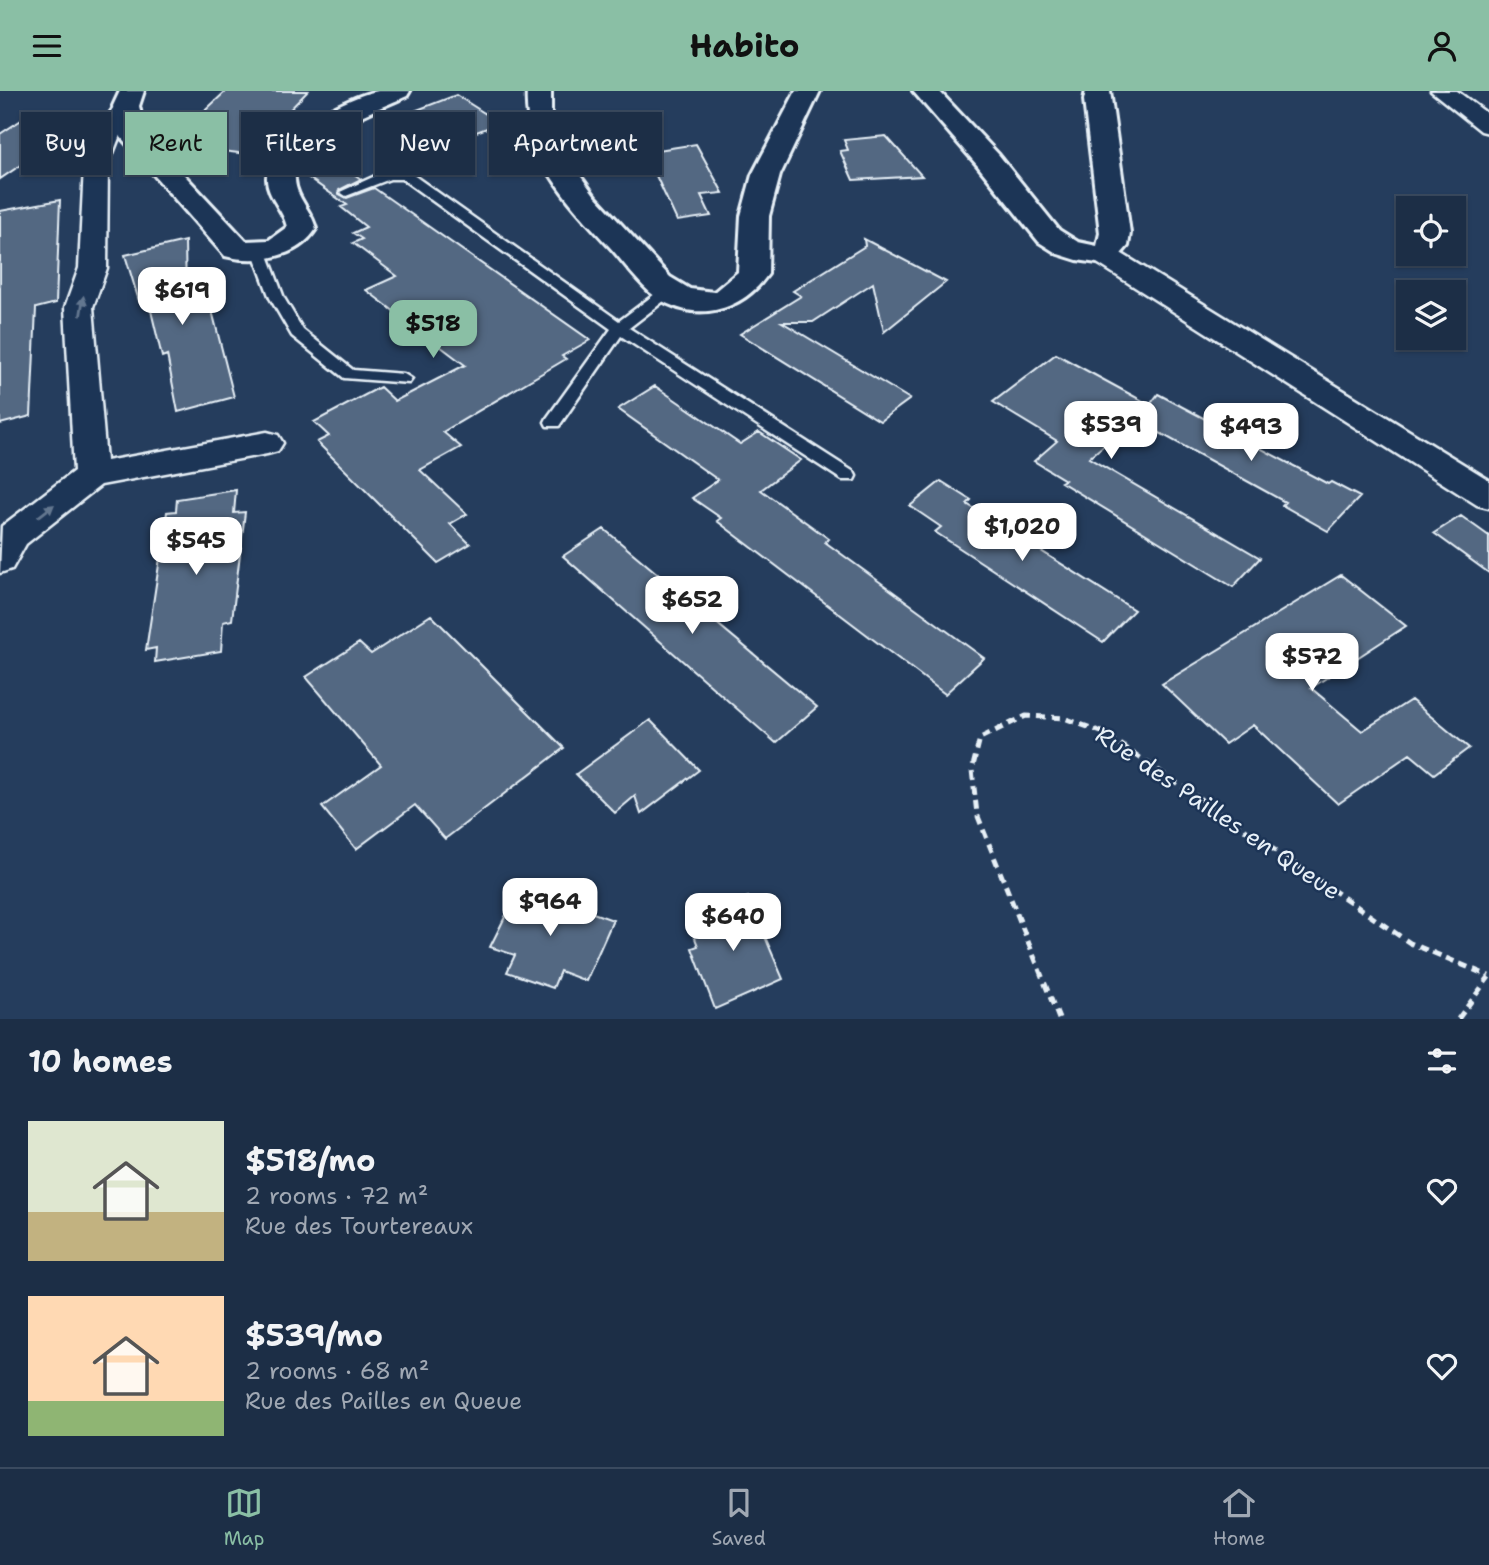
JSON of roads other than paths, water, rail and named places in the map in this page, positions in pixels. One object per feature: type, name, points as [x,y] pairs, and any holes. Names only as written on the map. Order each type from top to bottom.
[{"type":"main road","points":[[129,98],[132,135],[163,172],[235,250],[259,250],[286,245],[302,229],[301,217],[284,193],[281,174],[302,142],[325,124],[398,91]]},
{"type":"main road","points":[[539,91],[536,105],[545,137],[574,191],[668,291],[693,299],[719,301],[738,290],[753,274],[755,216],[766,176],[808,91]]},
{"type":"main road","points":[[925,91],[988,160],[1049,236],[1068,248],[1087,254],[1104,255],[1114,246],[1115,233],[1098,91]]},
{"type":"street","points":[[1442,91],[1489,126]]},
{"type":"street","points":[[91,475],[79,307],[93,268],[96,166],[110,130],[129,98]]},
{"type":"street","points":[[1104,255],[1489,496]]},
{"type":"street","points":[[0,560],[15,535],[91,475],[267,443]]},
{"type":"lane","points":[[346,192],[388,175],[405,175],[619,328],[848,476]]},
{"type":"lane","points":[[259,250],[277,298],[297,333],[349,375],[404,379]]},
{"type":"lane","points":[[553,422],[619,328],[668,291]]}]
